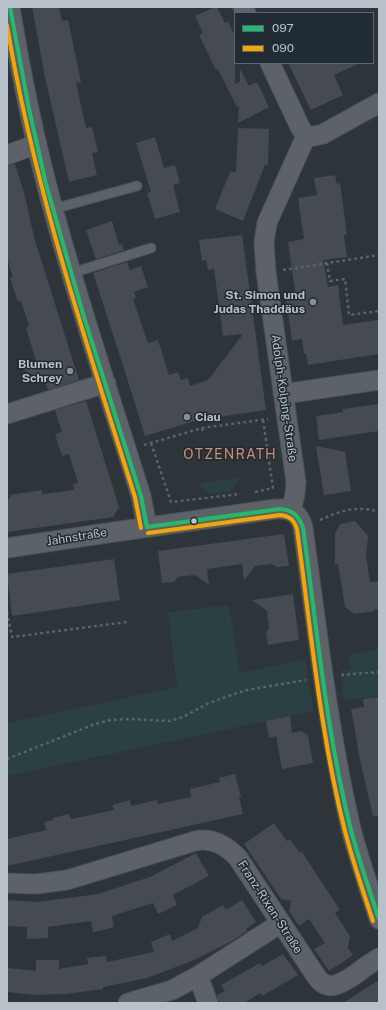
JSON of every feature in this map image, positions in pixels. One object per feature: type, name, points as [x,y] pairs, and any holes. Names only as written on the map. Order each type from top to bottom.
[{"type":"street","points":[[10,7],[37,144],[53,209],[141,496],[147,527]]},
{"type":"street","points":[[270,64],[300,128],[306,136],[323,134],[379,103]]},
{"type":"street","name":"Adolph-Kolping-Straße","points":[[291,510],[296,486],[266,272],[264,242],[267,222],[306,136]]},
{"type":"street","points":[[7,155],[37,144]]},
{"type":"street","points":[[283,394],[379,380]]},
{"type":"street","points":[[7,414],[106,384]]},
{"type":"street","name":"Jahnstraße","points":[[7,548],[276,509],[291,510]]},
{"type":"street","points":[[291,510],[299,517],[303,528],[334,748],[344,798],[358,853],[379,919]]},
{"type":"street","name":"Franz-Rixen-Straße","points":[[7,883],[36,884],[67,880],[195,841],[210,841],[224,846],[238,858],[316,976],[323,984],[330,986],[339,985],[379,958]]},
{"type":"street","points":[[128,1003],[172,990],[198,976],[281,923]]},
{"type":"street","points":[[198,976],[208,1003]]},
{"type":"lane","points":[[53,209],[137,186]]},
{"type":"lane","points":[[72,273],[151,248]]},
{"type":"path","points":[[266,272],[379,255]]},
{"type":"path","points":[[327,263],[330,281],[345,279],[349,315],[379,311]]},
{"type":"path","points":[[127,451],[202,428],[286,417]]},
{"type":"path","points":[[250,492],[273,488],[263,420]]},
{"type":"path","points":[[202,428],[203,434]]},
{"type":"path","points":[[151,443],[171,502],[242,493]]},
{"type":"path","points":[[303,528],[331,514],[343,511],[362,509],[379,512]]},
{"type":"path","points":[[7,612],[12,637],[127,622]]},
{"type":"path","points":[[7,759],[95,724],[111,720],[128,719],[170,721],[183,717],[208,703],[240,692],[324,677],[379,672]]},
{"type":"green space","points":[[241,477],[231,491],[209,494],[198,484]]},
{"type":"green space","points":[[229,605],[240,673],[305,659],[314,711],[7,776],[7,723],[177,687],[168,612]]},
{"type":"green space","points":[[379,649],[379,696],[344,700],[341,671],[350,668],[349,655]]},
{"type":"building","points":[[32,7],[59,7],[62,21],[68,20],[81,82],[76,83],[86,128],[92,127],[98,152],[92,153],[97,175],[69,182],[45,77]]},
{"type":"building","points":[[217,7],[225,23],[228,21],[234,34],[235,84],[240,82],[240,69],[249,86],[257,82],[269,107],[238,123],[239,106],[237,107],[218,69],[216,70],[199,35],[203,33],[195,16]]},
{"type":"building","points":[[288,64],[358,64],[334,75],[343,95],[311,110]]},
{"type":"building","points":[[238,128],[269,129],[268,165],[265,165],[243,221],[215,209],[230,172],[236,172]]},
{"type":"building","points":[[155,137],[164,168],[175,165],[180,183],[173,185],[180,212],[155,219],[147,193],[151,192],[136,143]]},
{"type":"building","points":[[15,164],[25,196],[34,237],[79,380],[48,390],[45,381],[22,369],[37,364],[26,328],[29,326],[21,301],[18,302],[10,278],[13,277],[7,258],[7,166]]},
{"type":"building","points":[[335,175],[337,184],[340,183],[347,235],[344,235],[347,257],[323,260],[328,287],[338,285],[343,325],[379,321],[379,354],[308,365],[306,353],[304,354],[302,339],[292,341],[285,292],[295,291],[288,242],[304,239],[298,198],[317,195],[314,178]]},
{"type":"building","points":[[112,221],[119,245],[122,244],[124,250],[96,259],[86,230]]},
{"type":"building","points":[[242,235],[266,410],[198,420],[145,436],[93,273],[127,262],[130,270],[141,266],[148,287],[134,292],[136,298],[133,299],[148,343],[158,340],[169,375],[178,372],[181,380],[188,378],[190,386],[208,380],[243,334],[223,336],[214,269],[208,270],[206,260],[202,261],[199,240]]},
{"type":"building","points":[[86,401],[119,507],[113,517],[7,532],[7,499],[10,499],[10,495],[42,490],[42,494],[74,490],[73,484],[78,483],[69,454],[62,456],[55,434],[62,432],[55,410]]},
{"type":"building","points":[[379,404],[379,431],[319,440],[316,416],[343,412],[342,409]]},
{"type":"building","points":[[316,446],[345,452],[351,491],[324,495]]},
{"type":"building","points":[[355,521],[368,536],[366,555],[370,582],[379,581],[379,609],[354,614],[345,607],[338,564],[335,565],[335,534],[340,524]]},
{"type":"building","points":[[284,534],[289,566],[277,567],[272,564],[255,566],[244,581],[242,564],[207,569],[209,585],[195,575],[178,577],[174,582],[162,583],[158,551]]},
{"type":"building","points":[[114,559],[120,600],[12,616],[7,574]]},
{"type":"building","points":[[293,594],[299,640],[268,645],[266,633],[269,628],[267,611],[252,600]]},
{"type":"building","points":[[379,697],[379,816],[373,816],[360,760],[351,709],[364,707],[363,699]]},
{"type":"building","points":[[290,716],[292,733],[301,731],[308,735],[313,763],[282,769],[276,736],[269,738],[266,721]]},
{"type":"building","points":[[235,774],[241,797],[239,797],[243,814],[7,866],[7,839],[46,830],[44,822],[53,820],[53,818],[69,814],[71,819],[114,810],[112,805],[130,800],[131,806],[157,800],[158,804],[191,797],[190,789],[220,782],[219,778]]},
{"type":"building","points":[[274,823],[287,841],[290,839],[300,853],[302,852],[340,910],[335,913],[350,936],[348,948],[353,955],[329,971],[314,949],[325,943],[309,919],[299,926],[289,911],[291,901],[281,899],[244,844]]},
{"type":"building","points":[[196,853],[209,876],[173,895],[177,905],[158,914],[153,903],[112,916],[114,927],[104,930],[93,932],[91,921],[48,927],[48,938],[27,939],[27,927],[7,926],[7,900],[37,902],[98,894],[150,877]]},
{"type":"building","points":[[242,900],[256,922],[246,929],[247,931],[232,941],[192,961],[147,978],[103,987],[103,989],[66,994],[35,995],[7,992],[7,968],[36,971],[36,960],[59,960],[59,969],[88,964],[87,958],[106,956],[107,962],[154,952],[151,942],[170,934],[172,941],[198,928],[202,917],[223,905],[226,910]]},
{"type":"building","points":[[283,954],[298,975],[262,996],[260,993],[244,1003],[219,1003],[217,995],[225,991],[221,985],[260,963],[262,966]]},
{"type":"building","points":[[379,980],[379,1003],[343,1003]]},
{"type":"transit line","name":"097","points":[[10,7],[29,109],[46,184],[84,317],[141,496],[147,527]]},
{"type":"transit line","name":"090","points":[[7,25],[18,85],[46,205],[80,322],[135,497],[141,528]]},
{"type":"transit line","name":"097","points":[[147,527],[280,509],[292,512],[300,520],[303,528],[323,679],[342,793],[354,841],[379,919]]},
{"type":"transit line","name":"090","points":[[148,533],[280,515],[289,517],[294,523],[297,529],[317,681],[336,794],[348,843],[373,921]]},
{"type":"place","name":"St. Simon und Judas Thaddäus","points":[[313,302]]},
{"type":"place","name":"Blumen Schrey","points":[[70,371]]},
{"type":"place","name":"Ciau","points":[[187,417]]},
{"type":"district","name":"OTZENRATH","points":[[230,455]]}]
